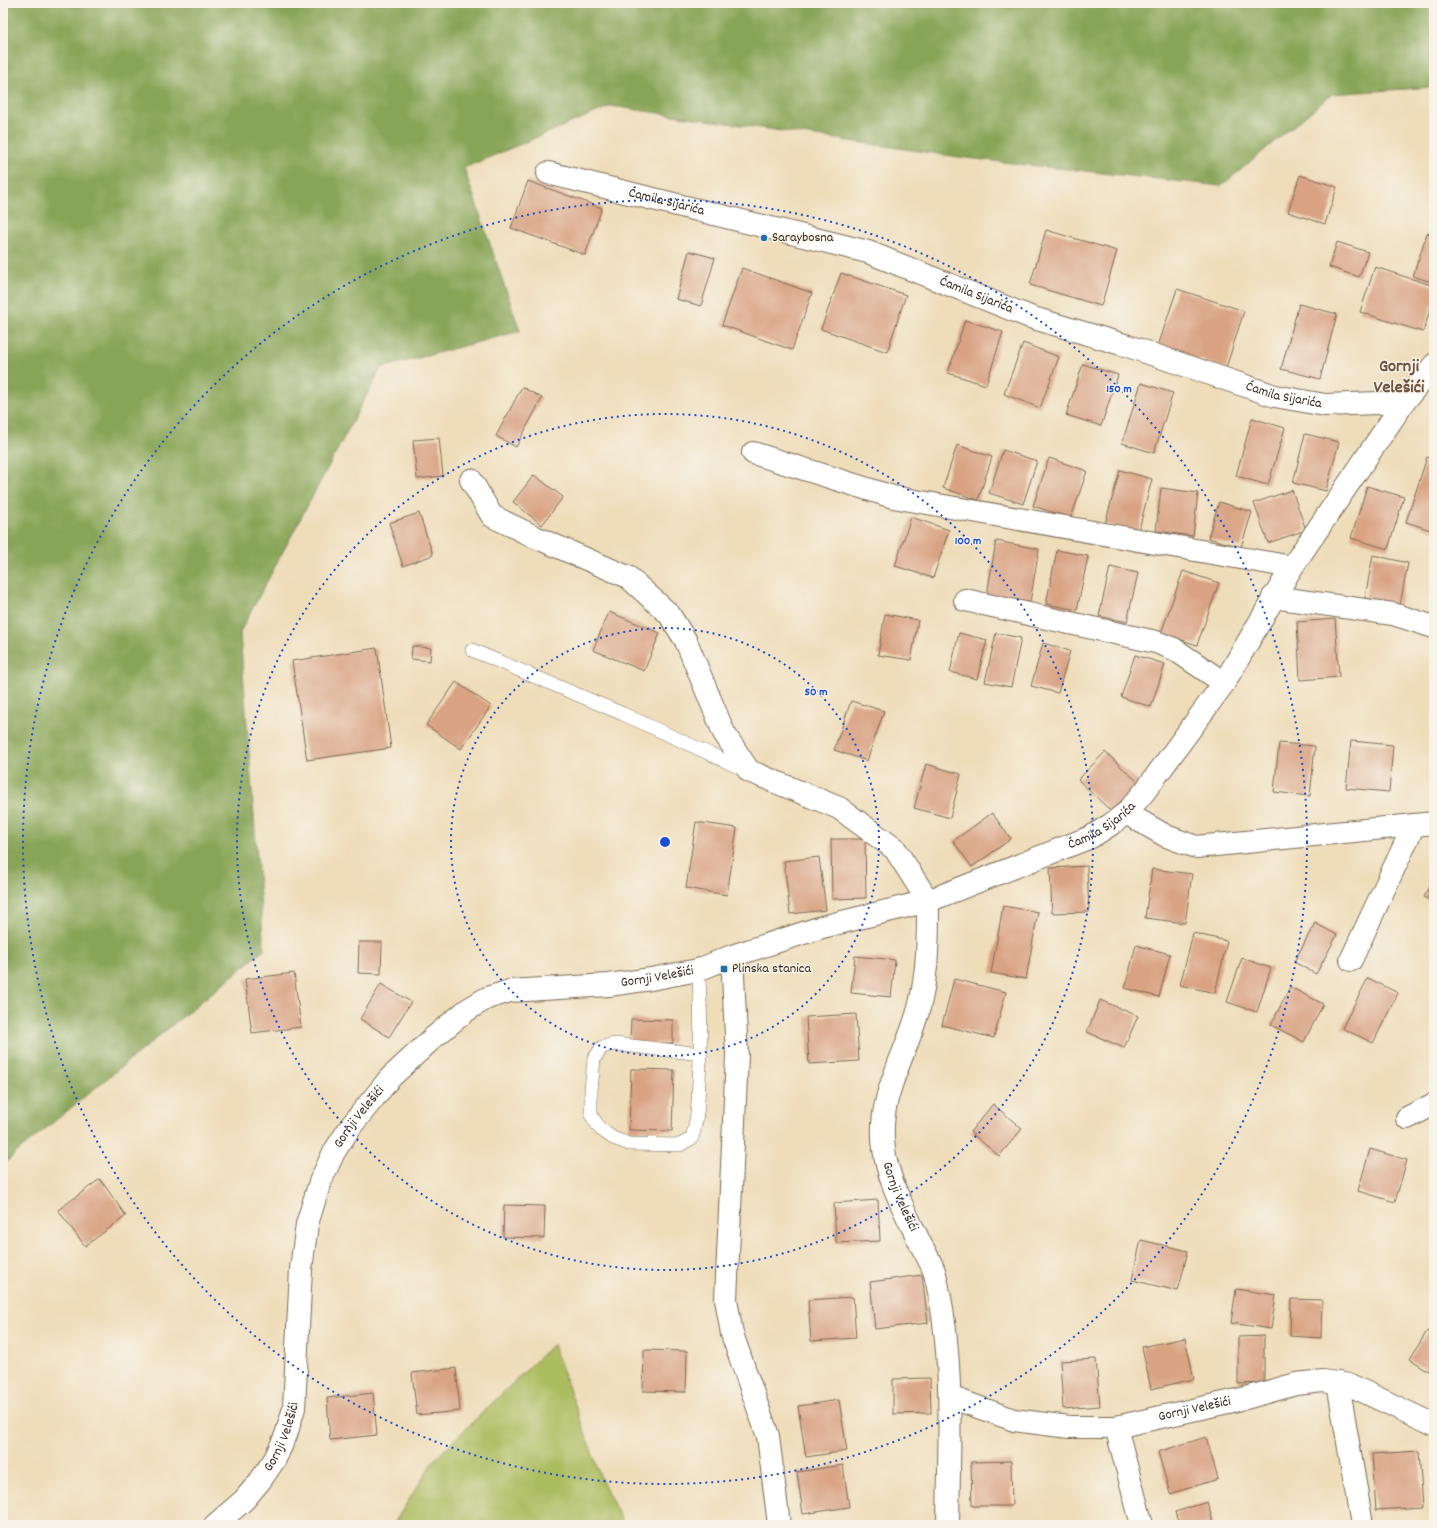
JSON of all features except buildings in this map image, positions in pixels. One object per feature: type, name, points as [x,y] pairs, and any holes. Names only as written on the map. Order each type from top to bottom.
[{"type":"street","name":"Ćamila Sijarića","points":[[548,173],[868,252],[1030,317],[1128,346],[1275,396],[1325,405],[1404,402]]},
{"type":"street","name":"Ćamila Sijarića","points":[[928,901],[1090,837],[1126,813],[1145,791],[1224,683],[1273,597],[1292,567],[1404,402],[1434,365]]},
{"type":"street","points":[[753,453],[893,497],[1292,567]]},
{"type":"street","points":[[471,480],[492,516],[535,537],[628,577],[669,614],[686,641],[724,733],[749,771],[839,808],[895,849],[928,901]]},
{"type":"street","points":[[1273,597],[1394,614],[1434,627]]},
{"type":"street","points":[[965,600],[1156,642],[1174,649],[1224,683]]},
{"type":"street","points":[[1126,813],[1166,836],[1196,847],[1424,824]]},
{"type":"street","points":[[1351,960],[1424,824]]},
{"type":"street","name":"Gornji Velešići","points":[[215,1525],[244,1500],[260,1481],[275,1459],[286,1435],[294,1408],[301,1269],[307,1224],[320,1182],[334,1152],[351,1126],[390,1078],[432,1038],[467,1010],[487,998],[510,991],[609,985],[698,970],[732,956],[822,927],[928,901],[928,954],[921,998],[886,1098],[882,1123],[884,1150],[891,1176],[934,1273],[947,1339],[950,1397],[948,1525]]},
{"type":"street","points":[[732,956],[738,1055],[726,1299],[732,1334],[768,1436],[779,1525]]},
{"type":"street","points":[[1407,1118],[1434,1104]]},
{"type":"street","name":"Gornji Velešići","points":[[950,1397],[1014,1420],[1069,1427],[1116,1427],[1246,1398],[1296,1384],[1323,1381],[1350,1385],[1434,1425]]},
{"type":"street","points":[[1338,1383],[1362,1525]]},
{"type":"street","points":[[1116,1427],[1142,1525]]},
{"type":"lane","points":[[472,650],[623,714],[749,771]]},
{"type":"lane","points":[[698,970],[702,1012],[701,1054],[697,1122],[692,1138],[680,1145],[629,1144],[613,1138],[600,1129],[591,1115],[594,1059],[602,1047],[615,1044],[701,1054]]},
{"type":"green space","points":[[3,3],[1434,3],[1434,87],[1332,94],[1221,186],[966,158],[611,106],[464,168],[520,331],[381,368],[240,632],[264,950],[17,1152],[3,1166]]},
{"type":"green space","points":[[553,1344],[601,1478],[624,1525],[393,1525],[434,1460]]},
{"type":"place","name":"Saraybosna","points":[[764,238]]},
{"type":"place","name":"Plinska stanica","points":[[724,969]]},
{"type":"district","name":"Gornji Velešići","points":[[1399,377]]}]
